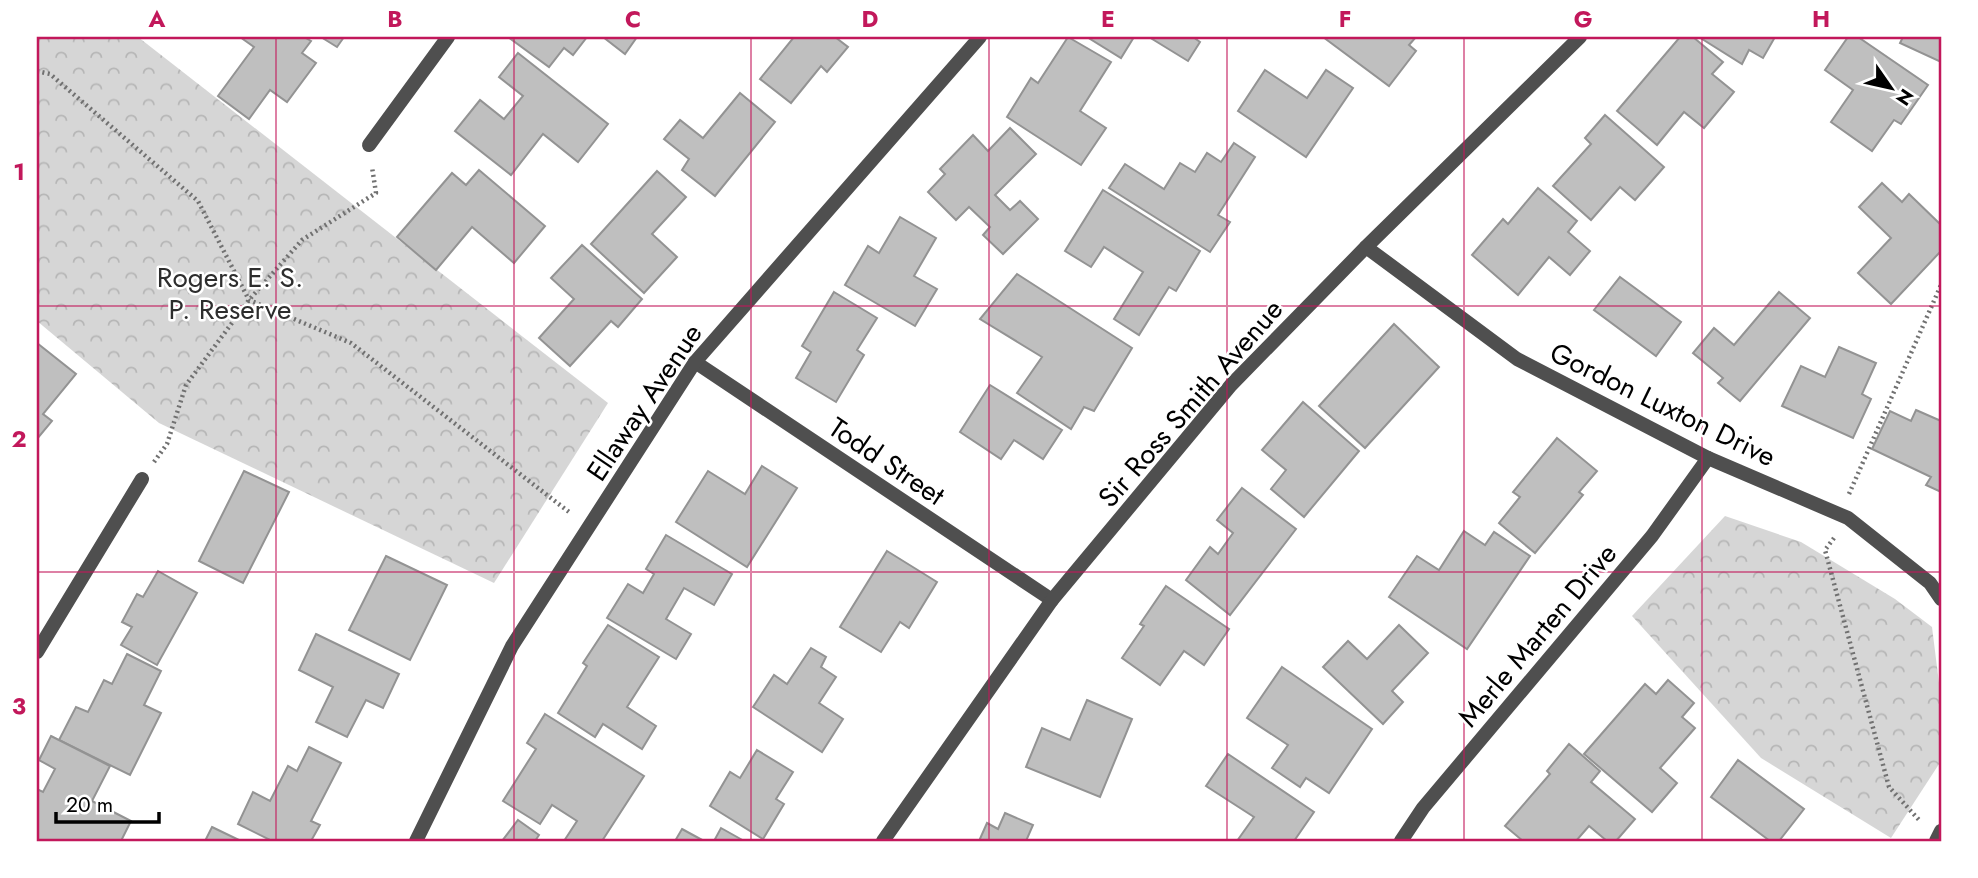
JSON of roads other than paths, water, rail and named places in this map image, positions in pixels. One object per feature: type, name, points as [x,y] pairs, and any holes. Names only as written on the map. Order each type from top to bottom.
[{"type":"street","points":[[369,145],[448,37]]},
{"type":"street","name":"Ellaway Avenue","points":[[416,841],[512,646],[695,362],[980,37]]},
{"type":"street","name":"Sir Ross Smith Avenue","points":[[883,841],[1052,600],[1231,385],[1366,247],[1580,37]]},
{"type":"street","name":"Gordon Luxton Drive","points":[[1366,247],[1517,359],[1708,458],[1844,516],[1930,583],[1941,598]]},
{"type":"street","name":"Todd Street","points":[[695,362],[1052,600]]},
{"type":"street","name":"Merle Marten Drive","points":[[1401,841],[1423,808],[1652,536],[1708,458]]},
{"type":"street","points":[[37,652],[142,479]]},
{"type":"park label","name":"Rogers E. S. P. Reserve","points":[[230,293]]}]
